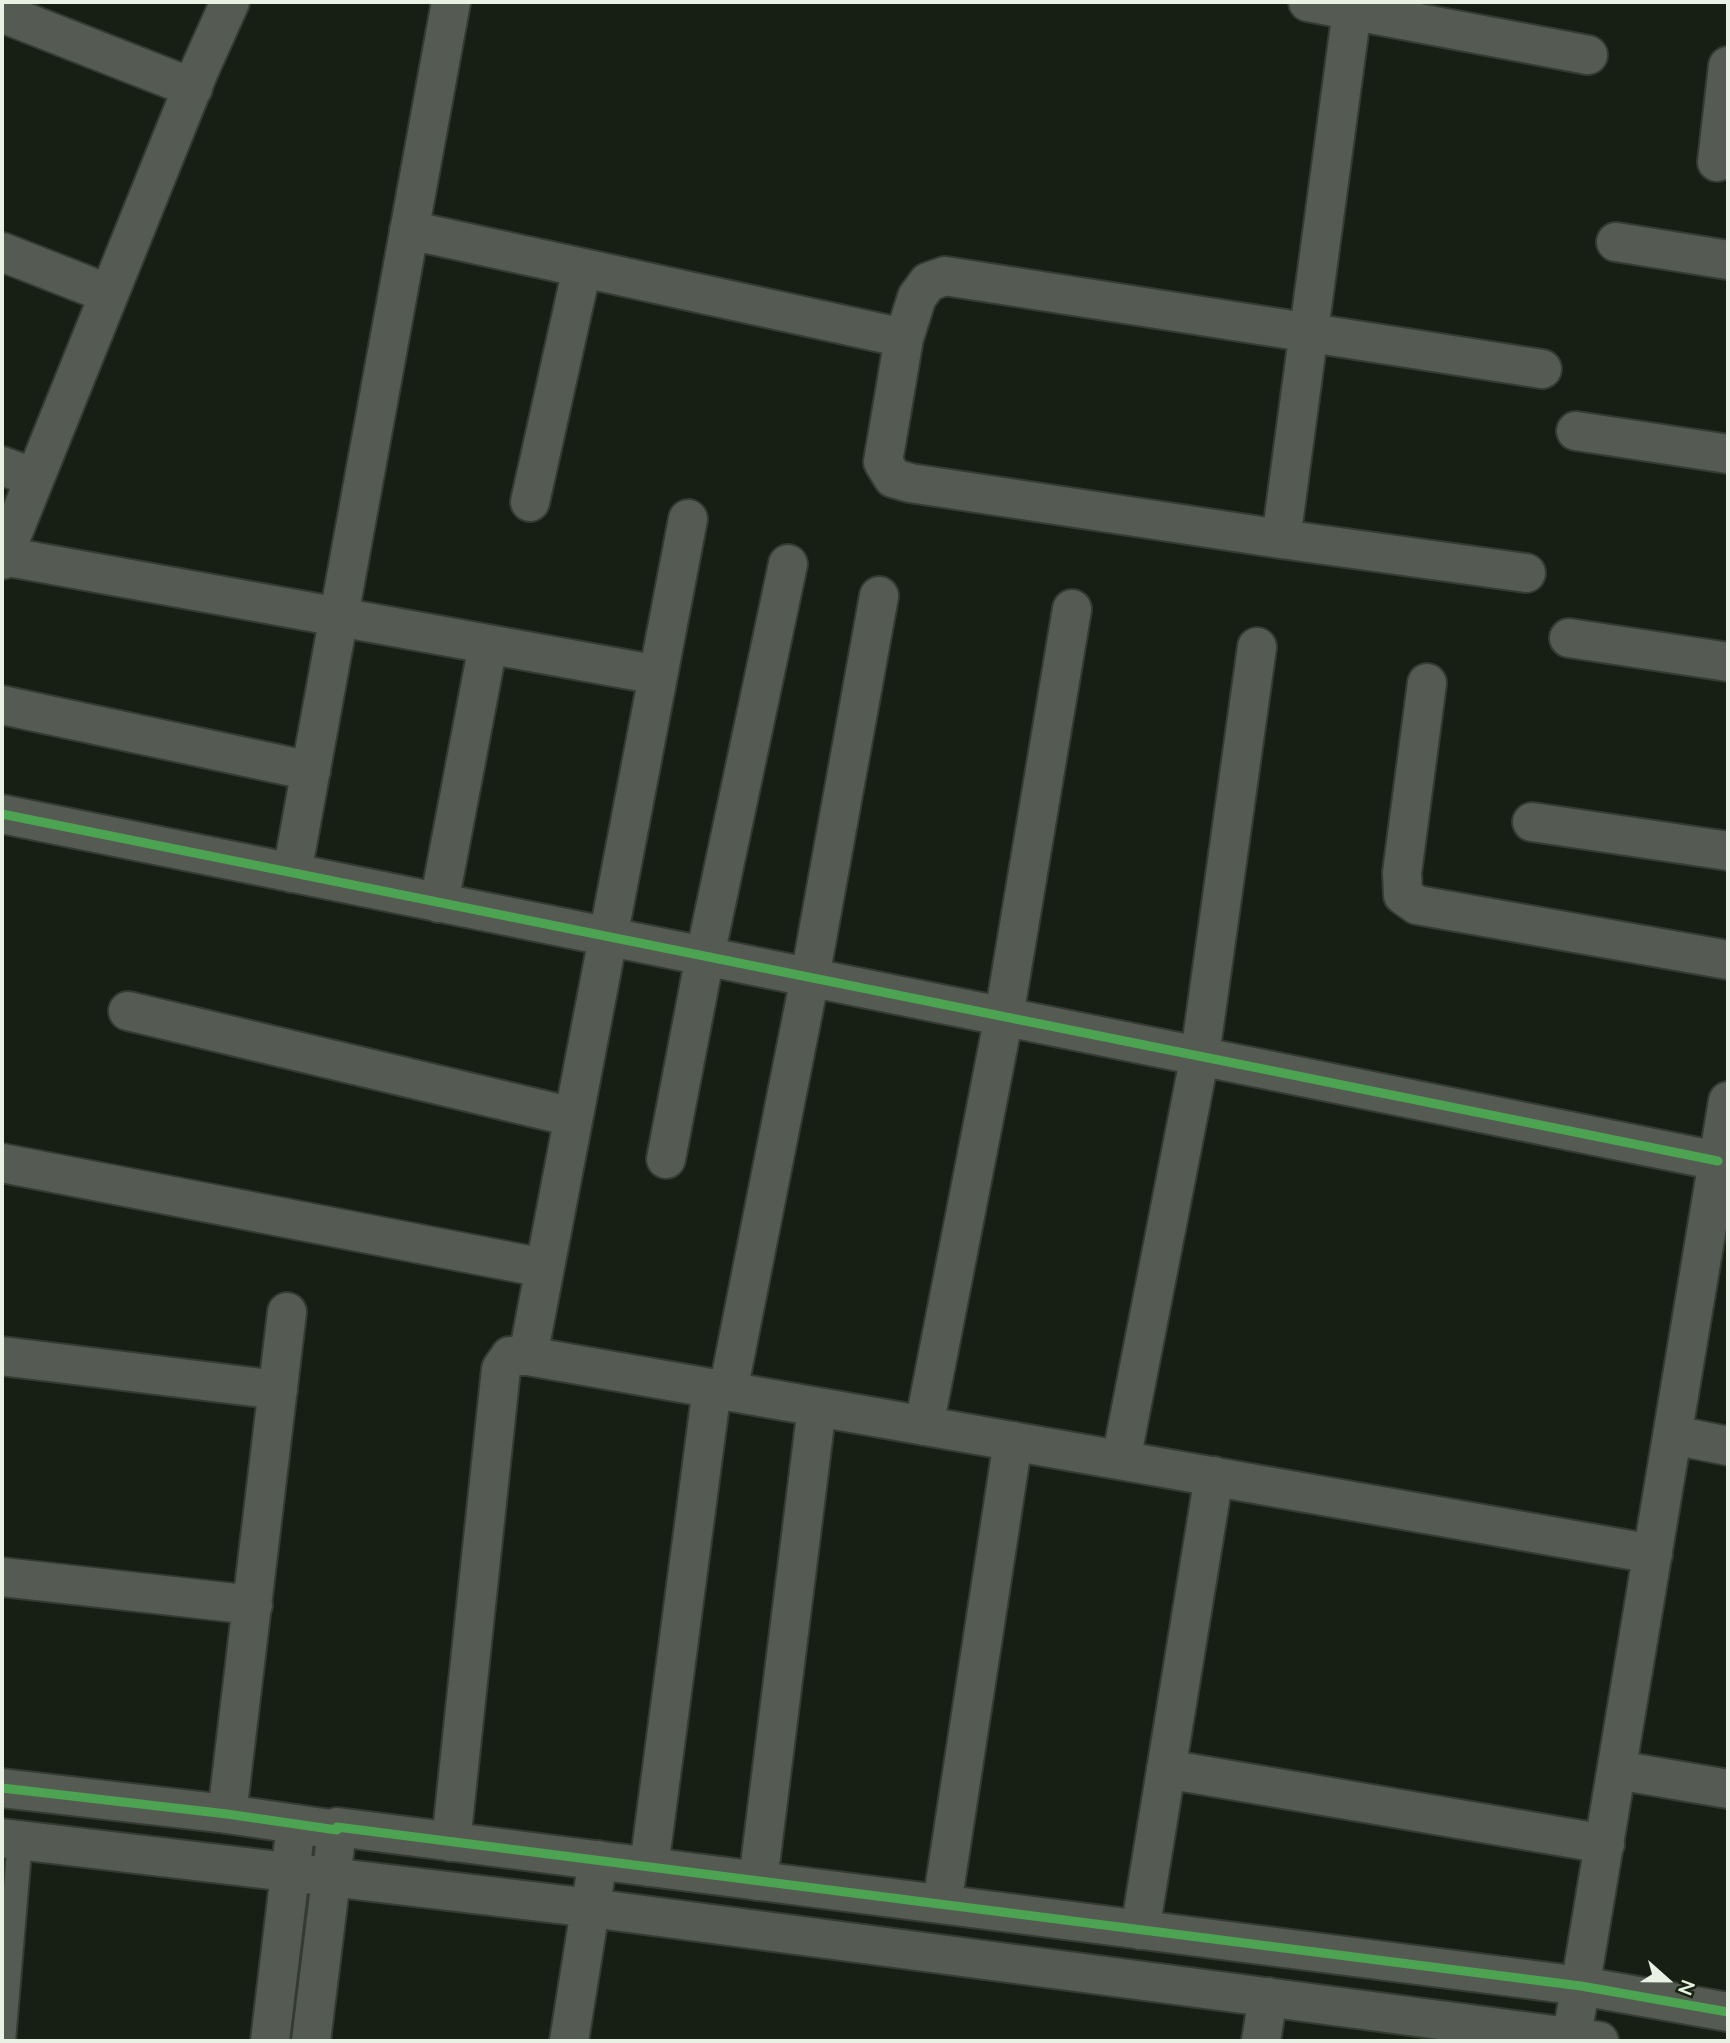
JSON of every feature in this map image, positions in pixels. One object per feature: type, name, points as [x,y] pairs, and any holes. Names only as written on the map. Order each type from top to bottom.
[{"type":"street","points":[[230,2],[109,294],[18,472],[3,558],[658,676]]},
{"type":"street","points":[[292,873],[451,2]]},
{"type":"street","points":[[1308,2],[1588,55]]},
{"type":"street","points":[[1281,539],[1352,10]]},
{"type":"street","points":[[2,13],[193,88]]},
{"type":"street","points":[[1717,162],[1728,68]]},
{"type":"street","points":[[409,230],[904,338]]},
{"type":"street","points":[[1616,242],[1728,260]]},
{"type":"street","points":[[2,251],[109,294]]},
{"type":"street","points":[[530,502],[582,268]]},
{"type":"street","points":[[1526,573],[910,483],[893,478],[883,462],[904,338],[917,297],[928,282],[945,276],[1542,369]]},
{"type":"street","points":[[1576,431],[1728,454]]},
{"type":"street","points":[[528,1356],[688,519]]},
{"type":"street","points":[[666,1159],[705,956],[788,564]]},
{"type":"street","points":[[649,1867],[720,1389],[810,977],[879,596]]},
{"type":"street","points":[[924,1426],[1004,1016],[1072,609]]},
{"type":"street","points":[[1569,638],[1728,662]]},
{"type":"street","points":[[439,903],[488,645]]},
{"type":"street","points":[[1121,1460],[1200,1055],[1257,647]]},
{"type":"street","points":[[1427,683],[1402,873],[1403,895],[1417,905],[1728,960]]},
{"type":"street","points":[[2,705],[311,771]]},
{"type":"street","points":[[2,814],[1718,1161]]},
{"type":"street","points":[[1532,822],[1728,851]]},
{"type":"street","points":[[128,1011],[573,1117]]},
{"type":"street","points":[[11,1839],[591,1908],[1586,2039],[1581,1986],[1728,1101]]},
{"type":"street","points":[[2,1163],[544,1268]]},
{"type":"street","points":[[228,1814],[288,1312]]},
{"type":"street","points":[[2,1356],[278,1390]]},
{"type":"street","points":[[451,1842],[501,1369],[510,1356],[528,1356],[720,1389],[1653,1554]]},
{"type":"street","points":[[758,1881],[817,1406]]},
{"type":"street","points":[[1673,1435],[1728,1446]]},
{"type":"street","points":[[942,1904],[1013,1441]]},
{"type":"street","points":[[1140,1930],[1214,1476]]},
{"type":"street","points":[[2,1577],[253,1605]]},
{"type":"street","points":[[1167,1769],[1605,1844]]},
{"type":"street","points":[[1617,1770],[1728,1789]]},
{"type":"street","points":[[2,1788],[228,1814],[337,1830]]},
{"type":"street","points":[[270,2041],[296,1825]]},
{"type":"street","points":[[311,2041],[337,1827],[1581,1986],[1728,2012]]},
{"type":"street","points":[[569,2041],[598,1860]]},
{"type":"street","points":[[1261,2041],[1273,1947]]},
{"type":"lane","points":[[3,2041],[11,1839]]},
{"type":"cycle path","points":[[2,814],[1718,1161]]},
{"type":"cycle path","points":[[2,1788],[227,1814],[337,1830],[337,1827],[1581,1986],[1728,2012]]}]
